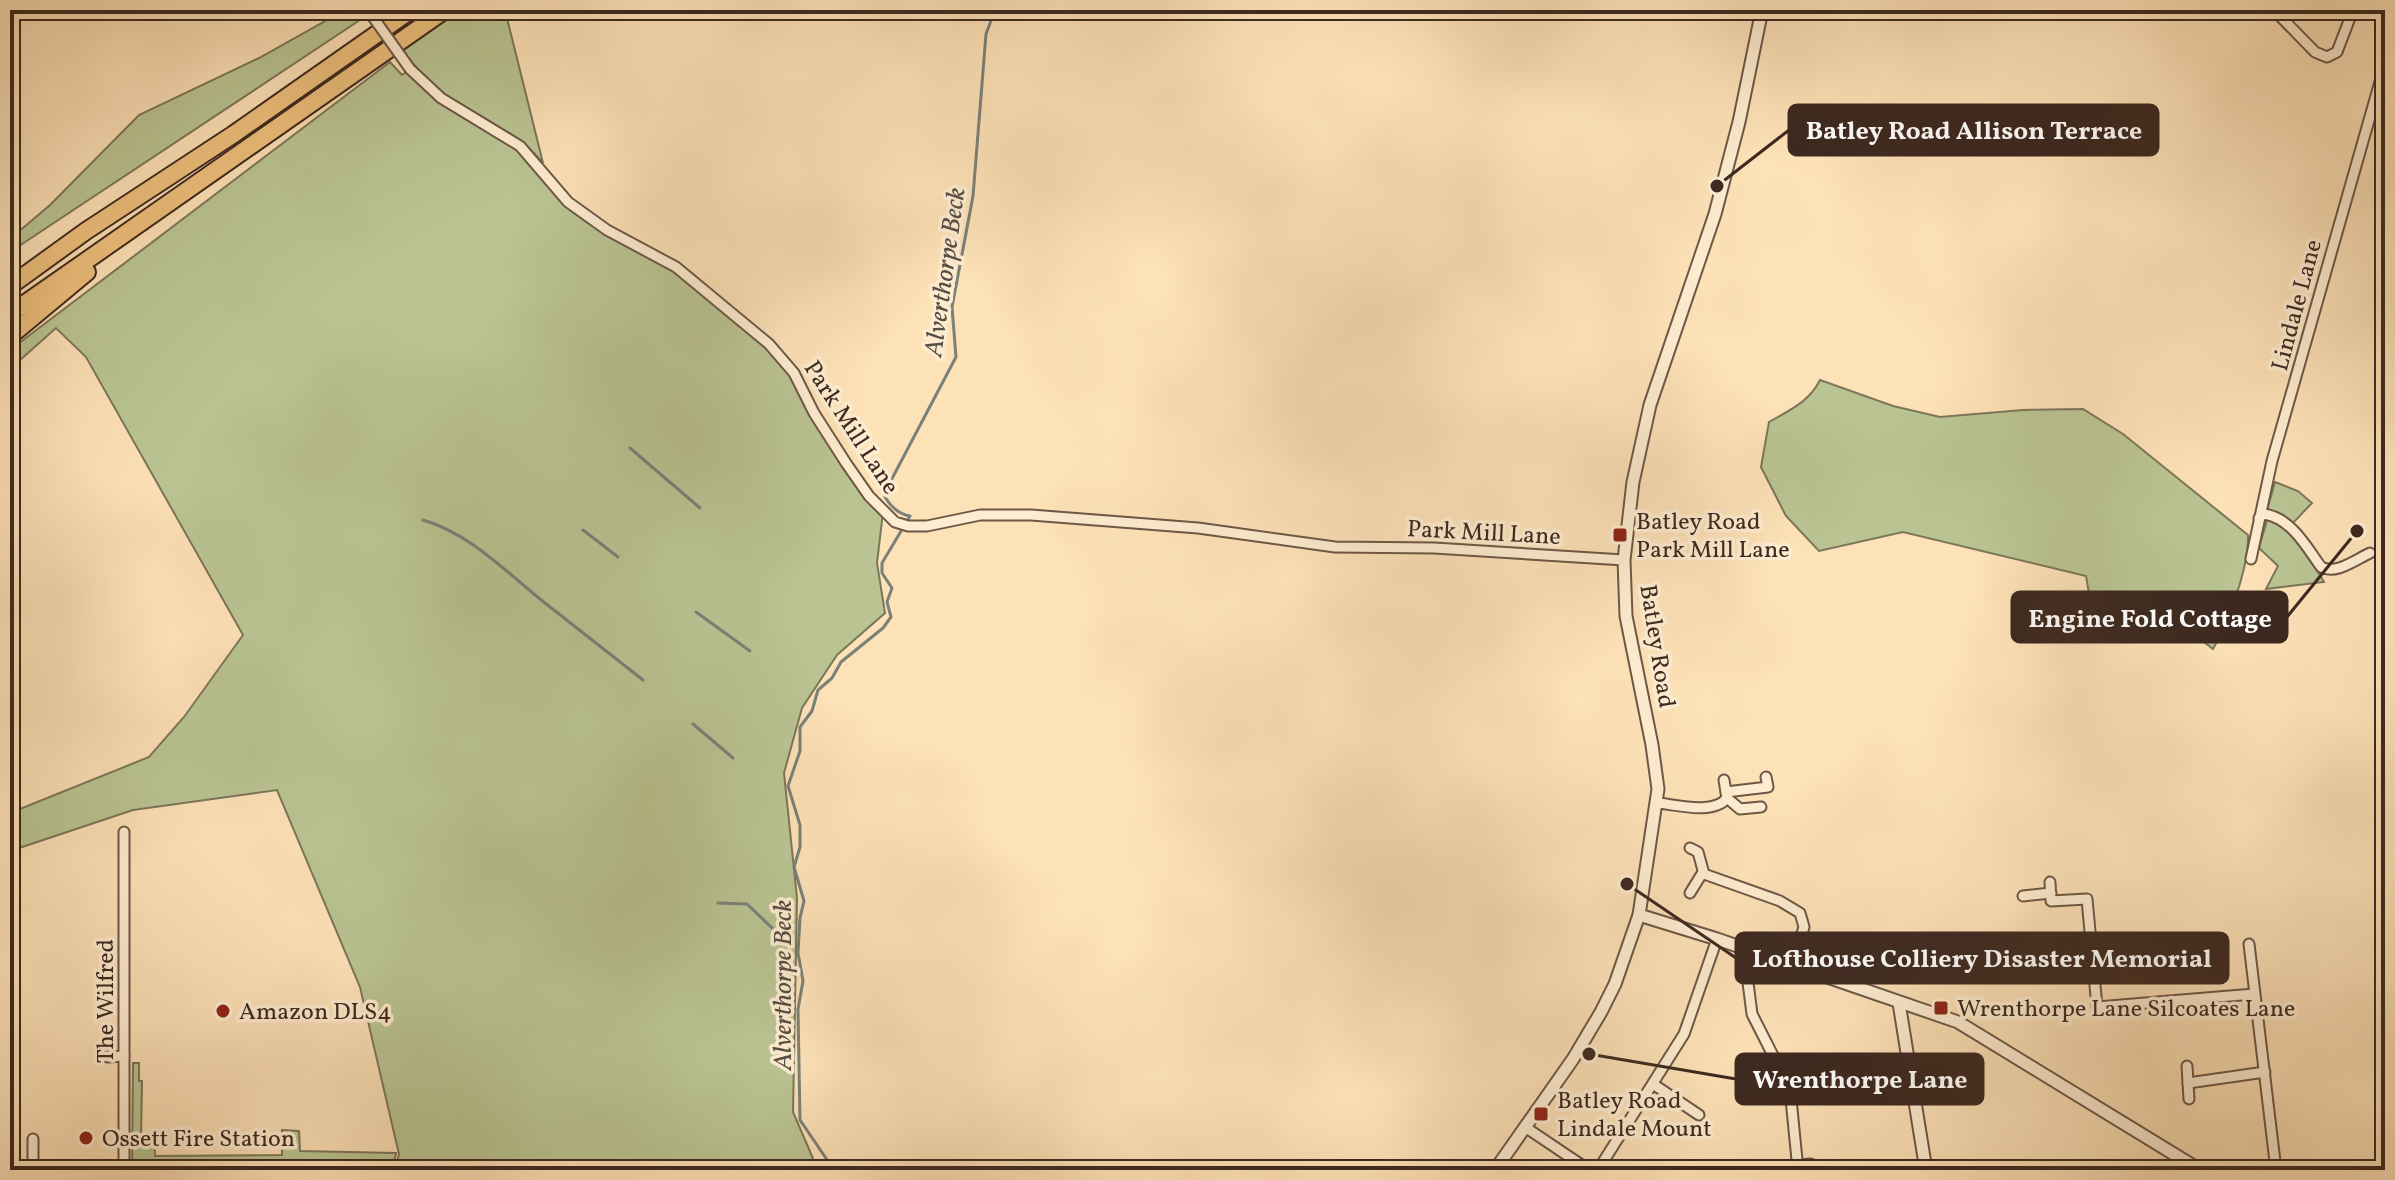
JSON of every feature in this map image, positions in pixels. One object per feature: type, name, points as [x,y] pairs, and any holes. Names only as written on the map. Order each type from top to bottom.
[{"type":"highway","points":[[10,286],[411,10]]},
{"type":"highway","points":[[10,314],[445,10]]},
{"type":"highway","points":[[10,336],[177,196]]},
{"type":"highway","points":[[10,274],[86,231]]},
{"type":"street","name":"Park Mill Lane","points":[[368,10],[425,85],[452,106],[520,146],[568,202],[607,230],[676,267],[769,344],[794,373],[814,413],[869,496],[895,522],[908,526],[941,524],[980,515],[1031,515],[1198,528],[1335,547],[1434,548],[1624,560]]},
{"type":"street","name":"Batley Road","points":[[1495,1170],[1573,1059],[1601,1012],[1615,984],[1639,915],[1658,803],[1652,745],[1626,616],[1624,560],[1633,482],[1650,405],[1715,214],[1739,122],[1762,10]]},
{"type":"street","points":[[2274,10],[2315,52],[2327,57],[2337,52],[2353,10]]},
{"type":"street","points":[[2379,10],[2385,13]]},
{"type":"street","name":"Lindale Lane","points":[[2251,559],[2270,470],[2385,64]]},
{"type":"street","points":[[2259,518],[2264,514],[2278,516],[2321,567],[2327,570],[2337,569],[2370,553]]},
{"type":"street","points":[[1658,803],[1695,807],[1718,805],[1729,793],[1768,787],[1766,777]]},
{"type":"street","points":[[1724,780],[1740,809],[1761,807]]},
{"type":"street","name":"The Wilfred","points":[[124,832],[124,1170]]},
{"type":"street","points":[[1690,848],[1698,852],[1703,872],[1690,893]]},
{"type":"street","points":[[1703,872],[1780,901],[1797,911],[1804,927],[1792,966]]},
{"type":"street","points":[[2050,882],[2051,901],[2087,899],[2097,1007],[2254,994]]},
{"type":"street","points":[[2023,896],[2051,893]]},
{"type":"street","points":[[1639,915],[1958,1022],[2200,1170]]},
{"type":"street","points":[[1598,1170],[1684,1034],[1717,939]]},
{"type":"street","points":[[2249,944],[2276,1170]]},
{"type":"street","points":[[1748,950],[1745,959],[1752,1014],[1790,1089],[1797,1167],[1811,1164]]},
{"type":"street","points":[[2079,967],[2093,966]]},
{"type":"street","points":[[1899,1003],[1926,1170]]},
{"type":"street","points":[[107,1057],[124,1056]]},
{"type":"street","points":[[2187,1066],[2189,1099]]},
{"type":"street","points":[[2188,1083],[2265,1072]]},
{"type":"street","points":[[1653,1084],[1701,1116]]},
{"type":"street","points":[[1525,1127],[1589,1170]]},
{"type":"street","points":[[33,1139],[33,1170]]},
{"type":"green space","points":[[345,10],[360,20],[10,252],[10,239],[50,205],[139,115],[259,58]]},
{"type":"green space","points":[[457,10],[505,10],[543,163],[520,141],[445,95],[402,49]]},
{"type":"green space","points":[[390,62],[402,75],[410,69],[425,85],[506,136],[568,202],[653,254],[769,344],[883,512],[877,563],[885,613],[837,655],[802,708],[784,773],[797,898],[793,1112],[818,1170],[395,1170],[399,1154],[360,987],[277,790],[133,810],[10,851],[10,813],[149,757],[184,717],[243,635],[86,357],[56,328],[10,369],[10,350]]},
{"type":"green space","points":[[1820,380],[1893,406],[1940,417],[2083,409],[2123,434],[2248,535],[2237,594],[2213,649],[2183,626],[2097,639],[2086,576],[1903,532],[1819,551],[1786,516],[1761,467],[1769,422],[1805,400]]},
{"type":"green space","points":[[2275,482],[2298,491],[2312,503],[2293,523],[2283,515],[2267,510]]},
{"type":"green space","points":[[2267,520],[2280,523],[2298,540],[2324,582],[2266,589],[2278,566],[2259,548]]},
{"type":"green space","points":[[133,1063],[139,1063],[139,1081],[142,1081],[141,1138],[154,1138],[155,1156],[282,1155],[282,1130],[299,1131],[300,1151],[396,1153],[393,1170],[132,1170]]},
{"type":"waterway","name":"Alverthorpe Beck","points":[[834,1170],[800,1120],[798,1009],[803,981],[798,953],[804,901],[794,867],[800,847],[800,825],[788,786],[800,751],[800,727],[812,711],[818,690],[832,678],[841,662],[883,628],[891,617],[887,602],[892,588],[882,573],[882,563],[910,516],[892,507],[885,497],[886,490],[956,357],[952,307],[973,196],[986,34],[995,10]]},
{"type":"waterway","points":[[630,448],[700,508]]},
{"type":"waterway","points":[[423,520],[473,545],[643,680]]},
{"type":"waterway","points":[[583,530],[618,557]]},
{"type":"waterway","points":[[696,612],[750,651]]},
{"type":"waterway","points":[[693,724],[733,758]]},
{"type":"waterway","points":[[718,903],[747,904],[791,946]]},
{"type":"place","name":"Batley Road Allison Terrace","points":[[1717,186]]},
{"type":"place","name":"Engine Fold Cottage","points":[[2357,531]]},
{"type":"place","name":"Batley Road Park Mill Lane","points":[[1620,535]]},
{"type":"place","name":"Lofthouse Colliery Disaster Memorial","points":[[1627,884]]},
{"type":"place","name":"Wrenthorpe Lane Silcoates Lane","points":[[1941,1008]]},
{"type":"place","name":"Amazon DLS4","points":[[223,1011]]},
{"type":"place","name":"Wrenthorpe Lane","points":[[1589,1054]]},
{"type":"place","name":"Batley Road Lindale Mount","points":[[1541,1114]]},
{"type":"place","name":"Ossett Fire Station","points":[[86,1138]]}]
